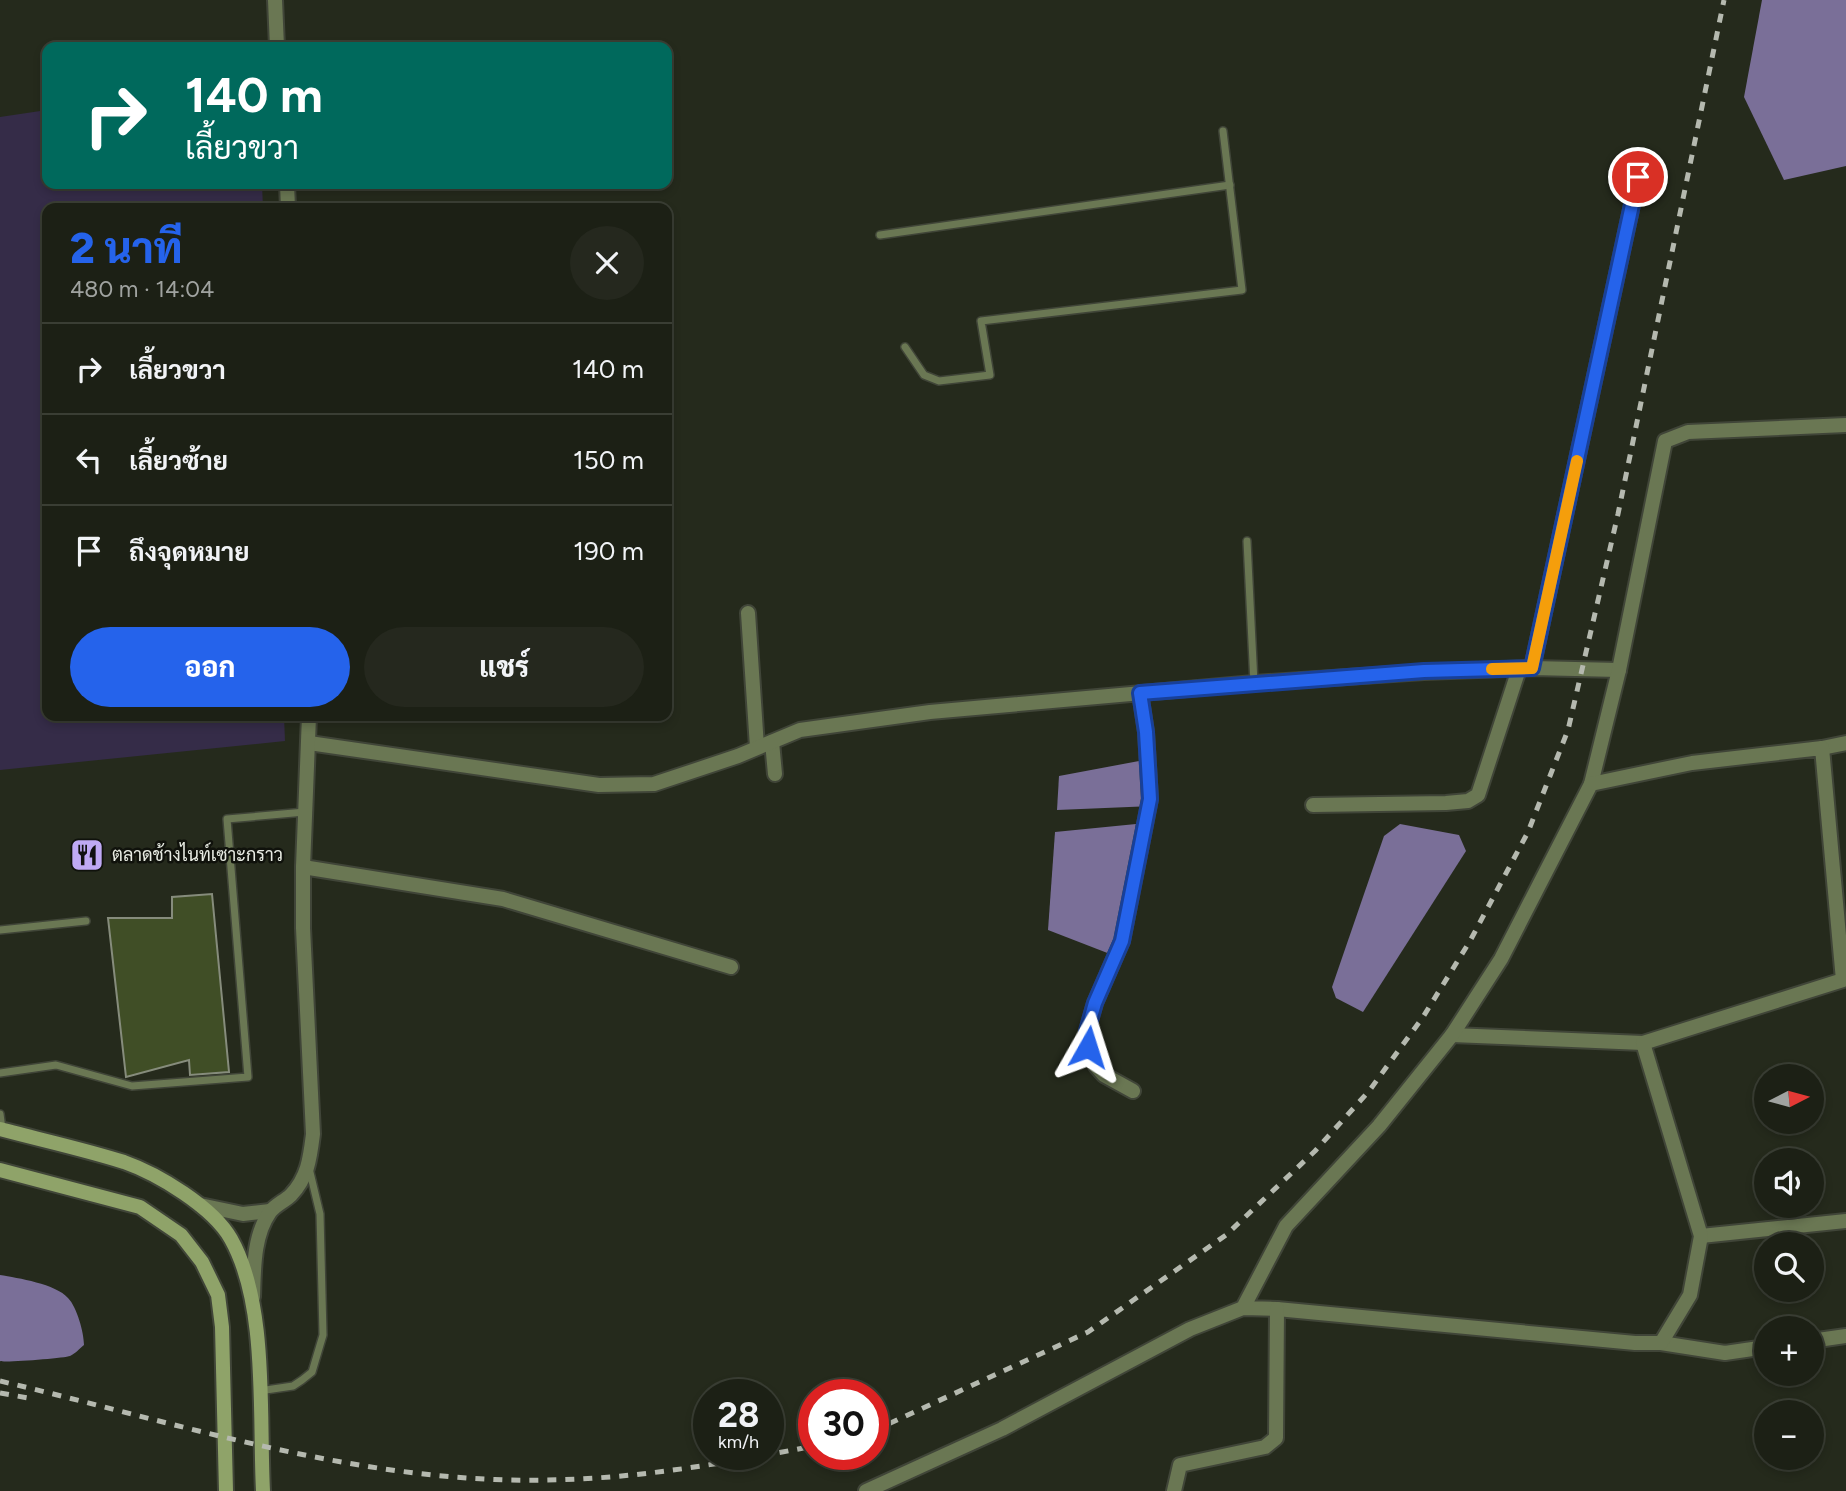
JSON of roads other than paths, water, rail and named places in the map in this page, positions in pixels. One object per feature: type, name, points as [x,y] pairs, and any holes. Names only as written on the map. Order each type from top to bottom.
[{"type":"main road","points":[[1,1129],[126,1163],[172,1184],[200,1205],[230,1236],[253,1297],[263,1491]]},
{"type":"main road","points":[[0,1170],[140,1207],[181,1235],[202,1262],[218,1295],[222,1327],[226,1491]]},
{"type":"street","points":[[275,0],[278,42]]},
{"type":"street","points":[[1313,805],[1446,803],[1468,801],[1478,795],[1525,668],[1638,177]]},
{"type":"street","points":[[1242,1308],[1286,1226],[1379,1126],[1452,1035],[1501,959],[1591,784],[1619,670],[1665,441],[1688,432],[1846,425]]},
{"type":"street","points":[[748,613],[757,747]]},
{"type":"street","points":[[309,743],[599,785],[654,784],[738,756],[800,730],[930,712],[1254,683],[1424,671],[1525,668],[1619,670]]},
{"type":"street","points":[[1133,1091],[1104,1074],[1096,1066],[1088,1047],[1087,1031],[1095,1003],[1122,941],[1150,799],[1146,732],[1140,693]]},
{"type":"street","points":[[200,1205],[243,1214],[270,1211],[291,1195],[309,1167],[313,1135],[306,1017],[303,867],[309,721]]},
{"type":"street","points":[[772,741],[775,774]]},
{"type":"street","points":[[1591,784],[1692,764],[1846,743]]},
{"type":"street","points":[[1452,1035],[1643,1043],[1845,980],[1822,748]]},
{"type":"street","points":[[303,867],[503,899],[731,968]]},
{"type":"street","points":[[1643,1043],[1701,1236],[1690,1296],[1661,1343]]},
{"type":"street","points":[[253,1297],[255,1252],[270,1211]]},
{"type":"street","points":[[1701,1236],[1846,1221]]},
{"type":"street","points":[[866,1491],[1002,1429],[1190,1329],[1242,1308],[1277,1309],[1635,1343],[1661,1343],[1726,1353],[1754,1350]]},
{"type":"street","points":[[1174,1491],[1180,1465],[1265,1447],[1276,1438],[1277,1309]]},
{"type":"street","points":[[1824,1339],[1846,1336]]},
{"type":"lane","points":[[905,347],[924,375],[939,381],[989,375],[981,321],[1242,290],[1223,131]]},
{"type":"lane","points":[[880,235],[1230,186]]},
{"type":"lane","points":[[1247,541],[1254,683]]},
{"type":"lane","points":[[0,1073],[56,1065],[132,1086],[248,1077],[227,819],[305,812]]},
{"type":"lane","points":[[0,930],[86,921]]},
{"type":"lane","points":[[0,1114],[1,1129]]},
{"type":"lane","points":[[259,1391],[293,1385],[312,1372],[323,1335],[320,1214],[309,1167]]},
{"type":"railway","points":[[889,1424],[1088,1332],[1226,1235],[1315,1151],[1369,1091],[1423,1017],[1470,941],[1528,832],[1568,730],[1618,514],[1724,0]]},
{"type":"railway","points":[[0,1381],[270,1448],[339,1462],[477,1479],[613,1477],[714,1464],[798,1449]]},
{"type":"railway","points":[[0,1393],[34,1399]]},
{"type":"place","name":"ตลาดช้างไนท์เซาะกราว","points":[[87,855]]}]
